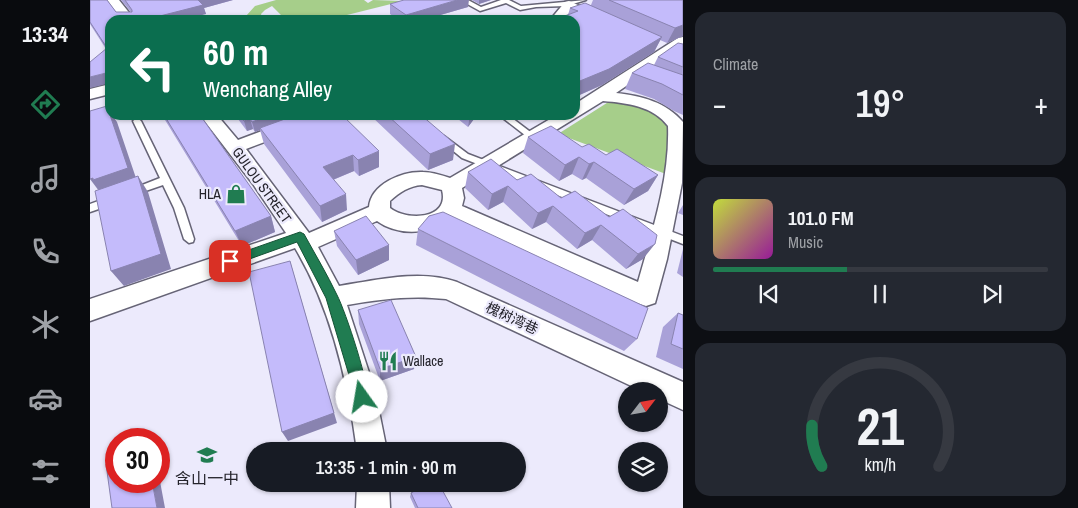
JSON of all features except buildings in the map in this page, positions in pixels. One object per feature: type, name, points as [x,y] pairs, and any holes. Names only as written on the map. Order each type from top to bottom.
[{"type":"street","points":[[113,0],[125,15]]},
{"type":"street","points":[[558,15],[564,3],[614,26]]},
{"type":"street","points":[[580,108],[641,74],[683,41]]},
{"type":"street","points":[[650,42],[669,53]]},
{"type":"street","points":[[90,94],[105,90]]},
{"type":"street","points":[[450,209],[646,296],[674,237],[680,183],[682,138],[677,125],[655,108],[626,98],[601,96]]},
{"type":"street","name":"GULOU STREET","points":[[212,120],[235,147],[302,240],[332,297],[355,366],[371,440]]},
{"type":"street","points":[[235,147],[307,120]]},
{"type":"street","points":[[451,186],[561,120]]},
{"type":"street","points":[[408,179],[438,179],[451,186],[454,198],[450,209],[442,217],[426,223],[407,225],[391,220],[379,211],[380,198],[392,187],[408,179]]},
{"type":"street","points":[[90,310],[302,240],[379,211]]},
{"type":"street","name":"槐树湾巷","points":[[332,297],[398,286],[430,286],[449,289],[683,396]]},
{"type":"street","points":[[373,492],[373,508]]},
{"type":"lane","points":[[463,0],[480,9],[505,1],[520,8],[528,5],[583,0]]},
{"type":"lane","points":[[510,120],[533,137]]},
{"type":"lane","points":[[137,121],[179,208],[189,240]]},
{"type":"lane","points":[[437,133],[465,156],[674,237]]},
{"type":"lane","points":[[90,208],[165,180]]},
{"type":"green space","points":[[276,0],[364,0],[368,3],[373,0],[403,1],[347,15],[281,15],[272,6],[261,15],[247,15],[255,6]]},
{"type":"green space","points":[[610,101],[628,103],[651,111],[671,128],[666,174],[558,134]]},
{"type":"place","name":"HLA","points":[[236,194]]},
{"type":"place","name":"Wallace","points":[[388,361]]},
{"type":"place","name":"含山一中","points":[[207,455]]},
{"type":"route","points":[[230,261],[300,236],[332,297],[355,366],[362,397]]}]
